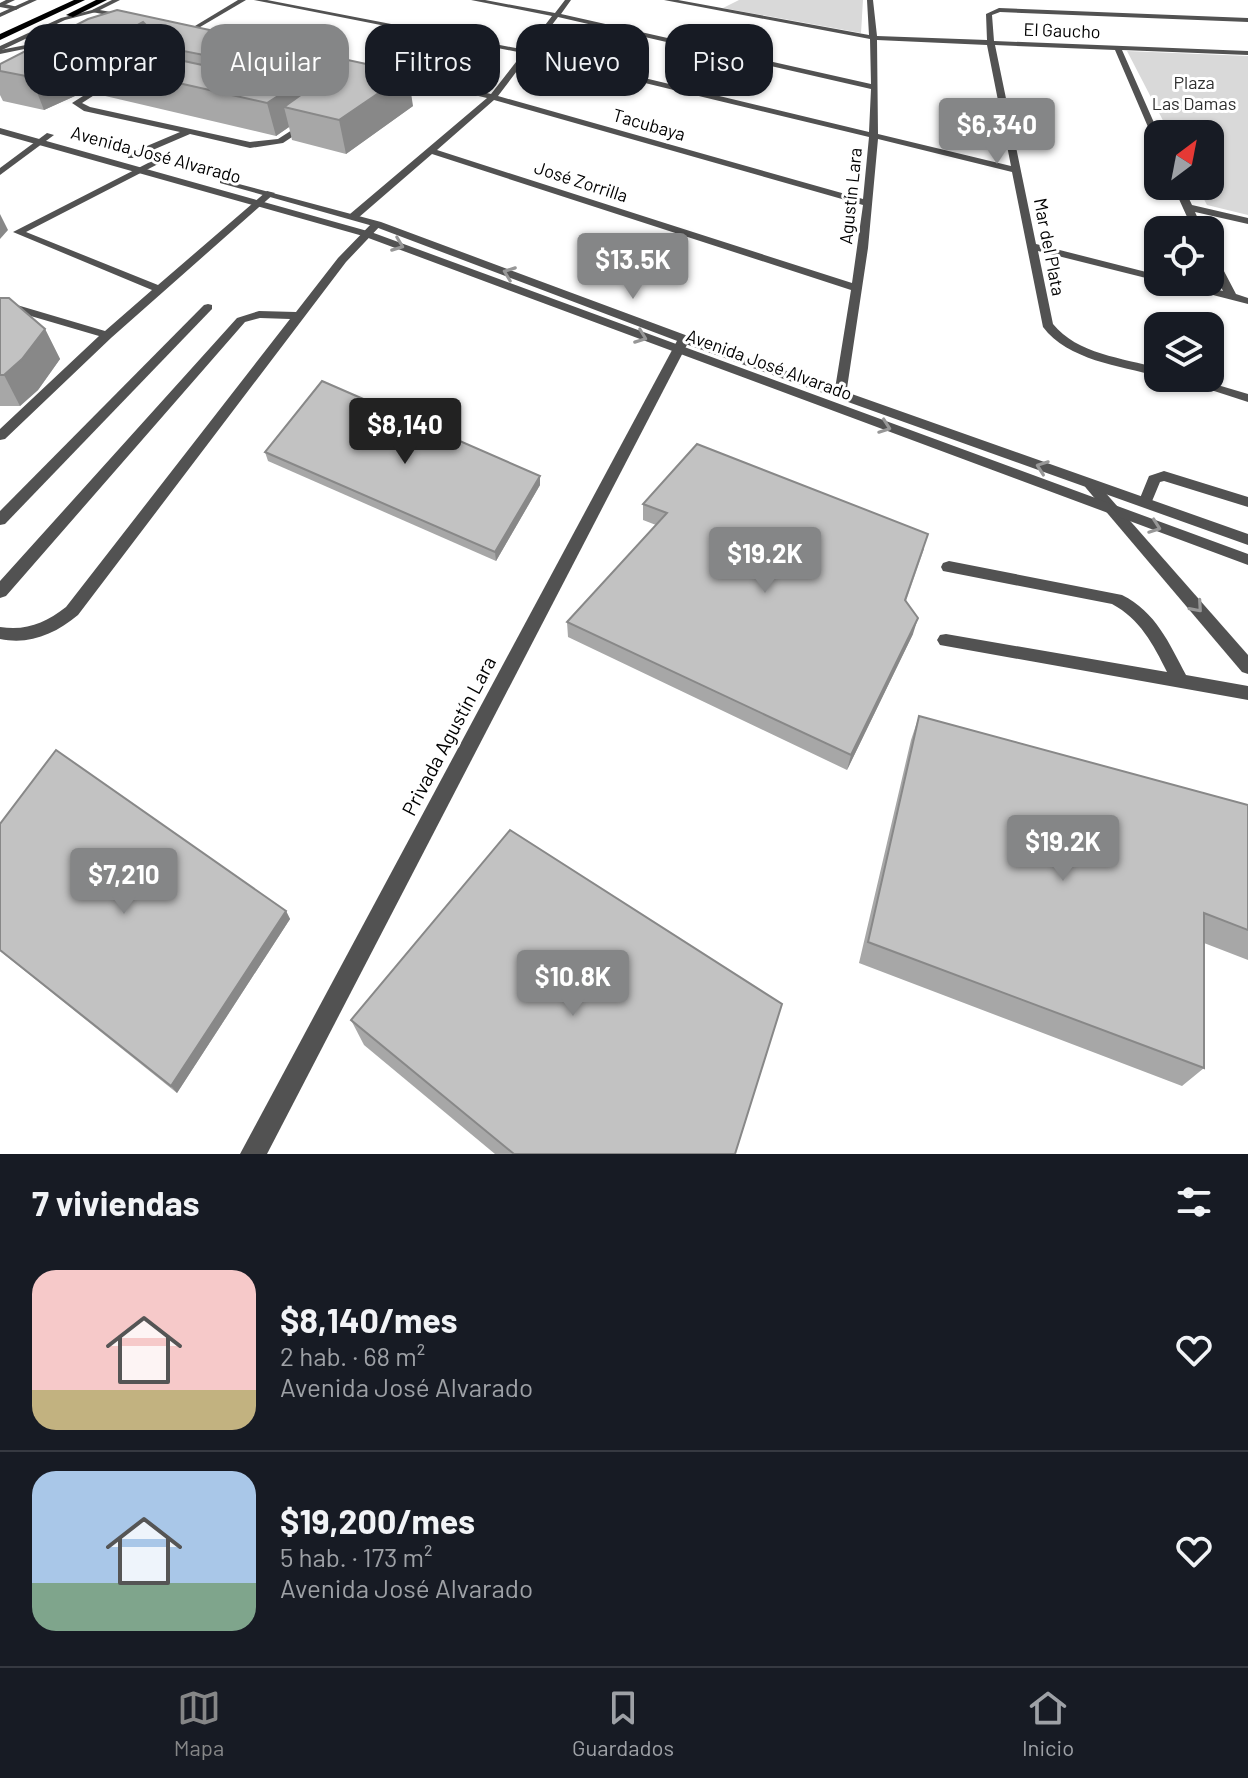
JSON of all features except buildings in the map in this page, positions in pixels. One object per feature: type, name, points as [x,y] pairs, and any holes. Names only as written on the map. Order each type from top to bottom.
[{"type":"main road","points":[[0,26],[57,0]]},
{"type":"main road","points":[[0,37],[81,0]]},
{"type":"main road","points":[[63,19],[103,0]]},
{"type":"street","points":[[0,5],[34,0]]},
{"type":"street","points":[[0,50],[30,47],[55,33],[44,28],[117,0]]},
{"type":"street","points":[[193,29],[243,0]]},
{"type":"street","points":[[257,0],[516,50]]},
{"type":"street","points":[[474,0],[557,15],[874,87]]},
{"type":"street","points":[[550,24],[568,0]]},
{"type":"street","name":"El Gaucho","points":[[667,0],[875,38],[1248,53]]},
{"type":"street","name":"Agustín Lara","points":[[840,395],[857,288],[874,138],[875,38],[870,0]]},
{"type":"street","points":[[0,15],[14,4]]},
{"type":"street","name":"Mar del Plata","points":[[1144,368],[1075,347],[1051,333],[1047,324],[991,45],[989,14],[994,10],[1248,20]]},
{"type":"street","points":[[94,11],[137,18]]},
{"type":"street","points":[[185,27],[201,31]]},
{"type":"street","points":[[1118,49],[1149,120]]},
{"type":"street","points":[[354,216],[493,97],[516,67]]},
{"type":"street","points":[[649,82],[1015,170]]},
{"type":"street","points":[[87,96],[76,103],[87,109],[260,146],[280,141],[314,120]]},
{"type":"street","name":"Tacubaya","points":[[489,96],[866,203]]},
{"type":"street","name":"Avenida José Alvarado","points":[[0,121],[140,169],[354,216],[372,229]]},
{"type":"street","points":[[125,154],[176,129]]},
{"type":"street","name":"Avenida José Alvarado","points":[[0,131],[125,154],[372,229],[680,345],[830,407],[1248,560]]},
{"type":"street","points":[[125,154],[188,132]]},
{"type":"street","points":[[0,172],[45,138]]},
{"type":"street","name":"José Zorrilla","points":[[432,151],[857,288]]},
{"type":"street","points":[[0,156],[22,156]]},
{"type":"street","points":[[155,163],[18,232],[159,289]]},
{"type":"street","points":[[0,436],[107,335],[265,198]]},
{"type":"street","points":[[1184,200],[1191,216]]},
{"type":"street","points":[[1187,207],[1248,221]]},
{"type":"street","points":[[0,633],[26,635],[43,631],[72,611],[342,260],[372,229]]},
{"type":"street","points":[[1031,246],[1144,274]]},
{"type":"street","points":[[1224,282],[1231,296]]},
{"type":"street","points":[[1224,294],[1248,301]]},
{"type":"street","points":[[0,303],[107,335]]},
{"type":"street","points":[[0,520],[208,307]]},
{"type":"street","points":[[0,592],[241,320],[259,314],[299,316]]},
{"type":"street","name":"Avenida José Alvarado","points":[[680,345],[840,395],[1248,540]]},
{"type":"street","name":"Privada Agustín Lara","points":[[253,1154],[680,345]]},
{"type":"street","points":[[1224,391],[1248,398]]},
{"type":"street","points":[[830,407],[840,395]]},
{"type":"street","points":[[1145,503],[1154,479],[1164,476],[1248,502]]},
{"type":"street","points":[[1091,485],[1248,667]]},
{"type":"street","points":[[949,567],[1116,599],[1132,606],[1146,617],[1181,682]]},
{"type":"street","points":[[946,640],[1248,693]]},
{"type":"green space","points":[[739,0],[863,0],[861,33],[723,8]]},
{"type":"green space","name":"Plaza Las Damas","points":[[1127,51],[1248,56],[1248,215],[1207,205],[1204,200],[1224,200],[1224,120],[1163,120]]}]
